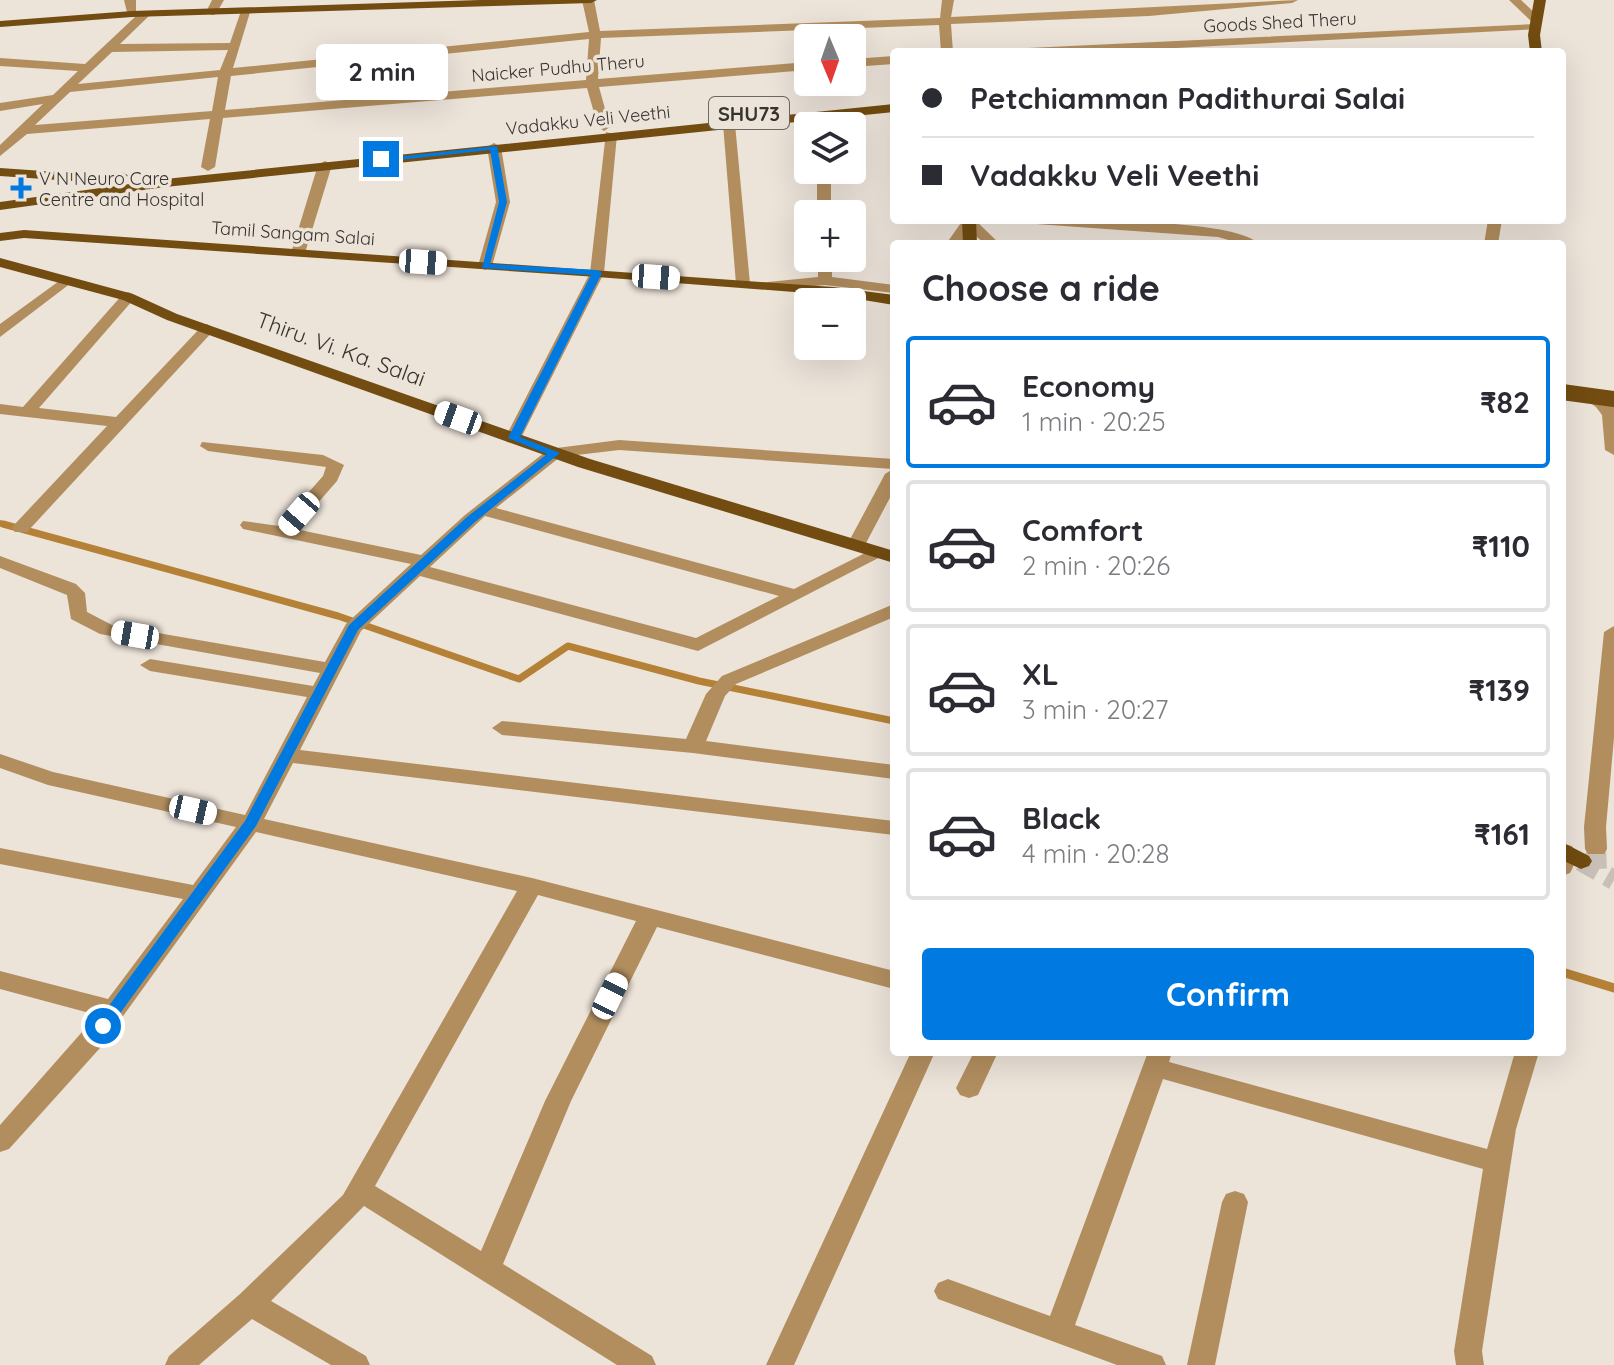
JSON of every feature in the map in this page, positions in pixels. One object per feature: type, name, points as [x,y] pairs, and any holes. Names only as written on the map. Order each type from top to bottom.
[{"type":"main road","points":[[0,24],[132,14],[456,1],[590,0]]},
{"type":"main road","points":[[1536,48],[1535,27],[1540,0]]},
{"type":"main road","points":[[1522,47],[1535,27]]},
{"type":"main road","name":"Vadakku Veli Veethi","points":[[0,172],[101,179],[608,131],[890,99]]},
{"type":"main road","name":"Vadakku Veli Veethi","points":[[866,113],[890,109]]},
{"type":"main road","name":"Vadakku Veli Veethi","points":[[4,206],[88,193],[608,131],[794,121]]},
{"type":"main road","points":[[88,193],[98,187],[101,179]]},
{"type":"main road","points":[[0,226],[24,234]]},
{"type":"main road","points":[[0,237],[24,234]]},
{"type":"main road","name":"Tamil Sangam Salai","points":[[24,234],[768,286]]},
{"type":"main road","name":"Thiru. Vi. Ka. Salai","points":[[0,262],[128,297],[207,329],[555,453],[888,555]]},
{"type":"main road","points":[[829,286],[890,299]]},
{"type":"main road","points":[[1566,392],[1614,399]]},
{"type":"street","points":[[130,0],[132,14]]},
{"type":"street","points":[[212,12],[218,0]]},
{"type":"street","points":[[513,438],[597,273],[608,131],[592,83],[595,35],[590,0]]},
{"type":"street","points":[[947,48],[948,0]]},
{"type":"street","points":[[0,107],[62,94],[225,74],[595,35],[1149,13],[1292,0]]},
{"type":"street","points":[[1515,0],[1535,27]]},
{"type":"street","points":[[208,167],[225,74],[247,11]]},
{"type":"street","points":[[0,152],[145,14]]},
{"type":"street","name":"Goods Shed Theru","points":[[1109,48],[1535,27]]},
{"type":"street","points":[[110,48],[235,46]]},
{"type":"street","points":[[866,62],[890,60]]},
{"type":"street","points":[[0,62],[90,68]]},
{"type":"street","name":"Naicker Pudhu Theru","points":[[25,130],[794,67]]},
{"type":"street","points":[[729,124],[743,284]]},
{"type":"street","points":[[485,266],[503,202],[494,147]]},
{"type":"street","points":[[298,253],[325,165]]},
{"type":"street","points":[[972,224],[989,240]]},
{"type":"street","points":[[1092,224],[1218,233],[1246,240]]},
{"type":"street","points":[[827,272],[829,286]]},
{"type":"street","points":[[0,332],[66,280]]},
{"type":"street","points":[[768,286],[890,289]]},
{"type":"street","points":[[27,412],[128,297]]},
{"type":"street","points":[[21,528],[207,329]]},
{"type":"street","points":[[1566,391],[1588,394],[1609,406],[1614,450]]},
{"type":"street","points":[[0,409],[120,422]]},
{"type":"street","points":[[0,1142],[91,1041],[251,823],[359,622],[482,510],[555,453],[619,445],[662,446],[890,464]]},
{"type":"street","points":[[208,446],[323,460],[335,465],[331,477],[283,532]]},
{"type":"street","points":[[856,545],[890,481]]},
{"type":"street","points":[[482,510],[796,595]]},
{"type":"street","points":[[249,525],[424,566],[698,645],[796,595],[888,555]]},
{"type":"street","points":[[0,562],[69,588],[76,593],[78,615],[107,630],[332,669]]},
{"type":"street","points":[[693,746],[723,687],[890,612]]},
{"type":"street","points":[[1573,856],[1595,827],[1614,632]]},
{"type":"street","points":[[150,665],[319,693]]},
{"type":"street","points":[[502,728],[693,746],[890,771]]},
{"type":"street","points":[[286,755],[890,828]]},
{"type":"street","points":[[0,761],[48,778],[532,886],[890,979]]},
{"type":"street","points":[[0,856],[199,894]]},
{"type":"street","points":[[179,1365],[250,1303],[352,1203],[505,928],[532,886]]},
{"type":"street","points":[[487,1269],[558,1101],[650,917]]},
{"type":"street","points":[[0,980],[114,1010]]},
{"type":"street","points":[[780,1365],[921,1056]]},
{"type":"street","points":[[969,1088],[984,1056]]},
{"type":"street","points":[[1470,1365],[1468,1351],[1503,1129],[1526,1056]]},
{"type":"street","points":[[1059,1331],[1157,1060],[1498,1163]]},
{"type":"street","points":[[359,1190],[642,1365]]},
{"type":"street","points":[[1201,1365],[1235,1202]]},
{"type":"street","points":[[948,1291],[1152,1365]]},
{"type":"street","points":[[250,1303],[356,1365]]},
{"type":"waterway","points":[[0,523],[7,525]]},
{"type":"waterway","points":[[3,524],[7,525]]},
{"type":"waterway","points":[[7,525],[338,616],[519,679],[568,646],[699,681],[890,720]]},
{"type":"waterway","points":[[1566,973],[1614,988]]},
{"type":"tunnel","points":[[1596,849],[1597,871]]},
{"type":"tunnel","points":[[1581,861],[1614,880]]},
{"type":"place","name":"V N Neuro Care Centre and Hospital","points":[[21,188]]},
{"type":"route","points":[[103,1026],[251,823],[353,628],[471,519],[555,453],[513,438],[597,273],[485,266],[503,202],[494,147],[381,159]]}]
